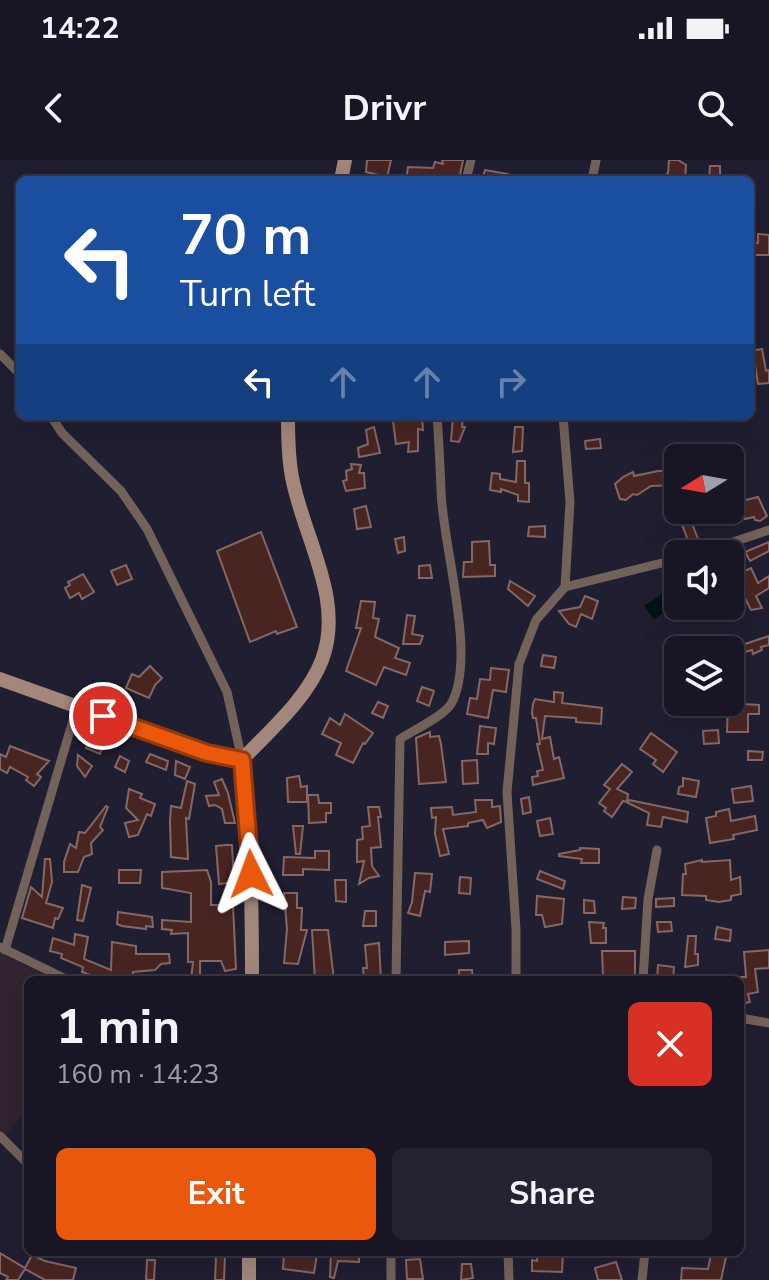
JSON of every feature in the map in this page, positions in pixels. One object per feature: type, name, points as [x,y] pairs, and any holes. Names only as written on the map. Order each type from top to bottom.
[{"type":"street","points":[[0,354],[16,370]]},
{"type":"street","points":[[54,420],[62,433],[121,491],[147,529],[227,692],[242,760],[249,820],[253,901],[252,976]]},
{"type":"street","points":[[242,760],[297,700],[322,661],[330,624],[325,590],[292,477],[288,420]]},
{"type":"street","points":[[396,976],[400,739],[449,708],[457,689],[460,670],[459,632],[441,490],[437,420]]},
{"type":"street","points":[[563,420],[570,502],[565,587]]},
{"type":"street","points":[[739,540],[769,530]]},
{"type":"street","points":[[516,976],[507,792],[519,664],[536,620],[565,587],[664,562]]},
{"type":"street","points":[[0,679],[207,753],[242,760]]},
{"type":"street","points":[[60,976],[2,948],[77,707]]},
{"type":"street","points":[[643,976],[648,899],[657,850]]},
{"type":"street","points":[[744,1019],[769,1023]]},
{"type":"street","points":[[0,1136],[24,1160]]},
{"type":"street","points":[[249,1256],[249,1280]]},
{"type":"street","points":[[391,1256],[391,1280]]},
{"type":"street","points":[[508,1256],[509,1280]]},
{"type":"street","points":[[642,1280],[645,1256]]},
{"type":"shaded area","points":[[662,594],[664,598],[664,613],[654,619],[644,606]]},
{"type":"shaded area","points":[[0,952],[49,976],[24,976],[24,1112],[5,1136],[0,1131]]},
{"type":"building","points":[[367,160],[391,160],[387,176],[366,172]]},
{"type":"building","points":[[442,160],[463,160],[460,176],[407,176],[408,167],[433,168],[435,162],[443,164]]},
{"type":"building","points":[[669,160],[678,160],[686,165],[685,176],[665,176],[668,173]]},
{"type":"building","points":[[710,166],[720,166],[720,176],[709,176]]},
{"type":"building","points":[[485,170],[508,174],[508,176],[483,176]]},
{"type":"building","points":[[758,234],[769,235],[769,255],[754,255],[754,243],[758,243]]},
{"type":"building","points":[[762,349],[766,371],[769,370],[769,383],[758,384],[754,350]]},
{"type":"building","points":[[422,420],[423,430],[418,429],[418,451],[408,452],[409,442],[396,444],[393,421]]},
{"type":"building","points":[[453,420],[463,420],[462,427],[465,427],[459,442],[451,441]]},
{"type":"building","points":[[374,427],[380,453],[359,457],[358,448],[368,444],[366,430]]},
{"type":"building","points":[[515,427],[523,427],[522,451],[513,452]]},
{"type":"building","points":[[600,439],[601,448],[586,449],[585,441]]},
{"type":"building","points":[[517,461],[525,461],[529,502],[518,501],[518,495],[501,489],[501,492],[490,490],[492,473],[500,474],[500,479],[516,482]]},
{"type":"building","points":[[351,464],[361,465],[359,473],[364,473],[365,488],[346,491],[343,481],[347,480],[346,471],[352,469]]},
{"type":"building","points":[[664,471],[664,486],[651,486],[626,500],[620,499],[615,484],[633,472],[634,476]]},
{"type":"building","points":[[758,497],[767,516],[760,521],[754,517],[745,519],[744,500]]},
{"type":"building","points":[[366,506],[371,527],[357,529],[354,509]]},
{"type":"building","points":[[682,524],[692,524],[698,539],[688,540]]},
{"type":"building","points":[[545,526],[545,537],[528,536],[529,527]]},
{"type":"building","points":[[261,532],[297,627],[277,634],[276,631],[250,642],[217,551]]},
{"type":"building","points":[[404,537],[405,551],[398,553],[395,539]]},
{"type":"building","points":[[489,541],[490,565],[495,565],[495,576],[463,577],[464,562],[472,562],[472,542]]},
{"type":"building","points":[[769,542],[769,551],[750,561],[745,552]]},
{"type":"building","points":[[126,565],[132,579],[117,585],[111,571]]},
{"type":"building","points":[[430,565],[432,578],[419,578],[419,566]]},
{"type":"building","points":[[751,568],[758,583],[769,576],[769,588],[756,596],[762,608],[751,610],[744,596],[744,571]]},
{"type":"building","points":[[83,574],[94,592],[82,599],[79,593],[70,598],[65,588],[70,585],[68,582]]},
{"type":"building","points":[[510,581],[535,596],[528,606],[508,589]]},
{"type":"building","points":[[585,596],[598,601],[592,619],[581,614],[576,627],[569,624],[559,611],[580,607]]},
{"type":"building","points":[[361,601],[375,602],[373,618],[379,619],[375,637],[399,648],[395,658],[410,663],[406,675],[384,667],[376,685],[346,671],[361,628],[356,628]]},
{"type":"building","points":[[407,615],[415,616],[412,634],[423,636],[420,644],[403,644]]},
{"type":"building","points":[[769,636],[769,645],[753,654],[752,650],[744,652],[744,644]]},
{"type":"building","points":[[543,655],[556,657],[554,668],[541,666]]},
{"type":"building","points":[[150,666],[162,678],[149,698],[126,688],[132,674],[139,677]]},
{"type":"building","points":[[491,668],[509,670],[506,692],[493,690],[488,718],[467,714],[470,698],[477,699],[480,679],[490,680]]},
{"type":"building","points":[[422,687],[434,691],[429,706],[417,701]]},
{"type":"building","points":[[554,692],[563,693],[562,703],[602,708],[601,724],[576,722],[576,718],[545,716],[542,739],[550,737],[554,759],[559,757],[564,778],[533,785],[532,777],[543,770],[533,704],[535,699],[554,702]]},
{"type":"building","points":[[378,702],[388,706],[383,718],[372,713]]},
{"type":"building","points":[[744,704],[759,705],[759,714],[748,714],[748,732],[727,732],[728,716],[744,716]]},
{"type":"building","points":[[345,714],[373,733],[363,743],[353,763],[336,755],[341,743],[322,734],[330,718],[340,725]]},
{"type":"building","points":[[480,726],[496,728],[494,744],[488,743],[488,754],[477,754]]},
{"type":"building","points":[[718,730],[719,743],[704,744],[703,731]]},
{"type":"building","points":[[430,732],[430,737],[439,736],[446,782],[419,784],[416,738]]},
{"type":"building","points":[[651,733],[677,752],[663,772],[653,764],[656,760],[640,749]]},
{"type":"building","points":[[89,737],[103,743],[100,754],[86,748]]},
{"type":"building","points":[[10,746],[49,761],[37,774],[41,777],[34,786],[26,780],[28,777],[10,767],[7,773],[0,769],[0,754],[6,757]]},
{"type":"building","points":[[748,751],[763,752],[762,760],[748,760]]},
{"type":"building","points":[[150,754],[168,761],[166,770],[146,762]]},
{"type":"building","points":[[78,755],[92,766],[85,777],[77,766]]},
{"type":"building","points":[[120,756],[129,761],[125,772],[115,767]]},
{"type":"building","points":[[477,760],[478,783],[463,784],[462,761]]},
{"type":"building","points":[[176,761],[190,767],[185,779],[175,775]]},
{"type":"building","points":[[622,764],[632,772],[617,789],[628,794],[627,802],[623,801],[612,817],[599,803],[610,789],[604,785]]},
{"type":"building","points":[[299,776],[301,787],[307,786],[307,802],[288,802],[287,778]]},
{"type":"building","points":[[683,778],[699,781],[696,797],[678,794]]},
{"type":"building","points":[[222,779],[235,823],[225,823],[222,809],[209,806],[206,796],[219,795],[214,782]]},
{"type":"building","points":[[187,781],[195,784],[189,819],[186,818],[188,859],[171,857],[170,821],[171,806],[181,808]]},
{"type":"building","points":[[751,786],[753,801],[734,803],[732,789]]},
{"type":"building","points":[[129,789],[155,804],[138,835],[129,837],[125,823],[138,820],[126,808]]},
{"type":"building","points":[[308,795],[318,795],[319,803],[331,803],[331,813],[326,813],[326,822],[309,823]]},
{"type":"building","points":[[529,797],[531,812],[523,814],[521,799]]},
{"type":"building","points":[[475,800],[492,800],[492,807],[500,806],[501,822],[487,828],[483,820],[468,823],[468,826],[443,829],[449,854],[440,856],[435,834],[436,817],[432,818],[431,808],[452,807],[453,815],[476,812]]},
{"type":"building","points":[[629,800],[688,812],[687,822],[663,817],[661,827],[647,825],[649,813],[628,803]]},
{"type":"building","points":[[106,806],[100,827],[103,830],[91,843],[92,854],[84,857],[78,872],[64,872],[70,844],[76,848],[79,832],[85,833]]},
{"type":"building","points":[[368,807],[379,807],[381,817],[378,817],[381,847],[371,848],[372,866],[379,876],[359,884],[364,861],[357,862],[357,840],[363,839],[362,827],[370,826]]},
{"type":"building","points":[[729,809],[731,821],[755,816],[757,830],[733,835],[734,839],[710,843],[706,818]]},
{"type":"building","points":[[550,818],[553,834],[540,836],[537,821]]},
{"type":"building","points":[[293,826],[303,826],[300,854],[296,854]]},
{"type":"building","points":[[232,845],[234,882],[219,884],[216,846]]},
{"type":"building","points":[[580,848],[599,849],[599,863],[581,863],[582,859],[559,856]]},
{"type":"building","points":[[315,851],[329,851],[329,870],[303,869],[303,875],[283,875],[284,857],[315,858]]},
{"type":"building","points":[[45,859],[50,859],[52,882],[46,903],[63,908],[58,919],[55,918],[53,928],[22,918],[31,887],[42,897]]},
{"type":"building","points":[[702,860],[730,860],[731,880],[740,877],[741,894],[719,902],[706,900],[706,896],[682,895],[685,864]]},
{"type":"building","points":[[119,870],[141,870],[140,883],[119,883]]},
{"type":"building","points":[[207,870],[211,882],[211,905],[233,905],[236,969],[225,971],[221,961],[200,961],[200,976],[191,976],[193,962],[188,962],[188,933],[171,934],[172,930],[162,929],[162,920],[191,922],[191,893],[162,888],[162,872]]},
{"type":"building","points":[[540,871],[565,881],[563,889],[537,879]]},
{"type":"building","points":[[415,873],[432,874],[430,892],[425,891],[420,916],[408,913]]},
{"type":"building","points":[[460,877],[471,878],[470,894],[459,893]]},
{"type":"building","points":[[335,880],[346,880],[346,902],[336,901]]},
{"type":"building","points":[[82,885],[91,888],[83,921],[77,920]]},
{"type":"building","points":[[284,893],[297,893],[297,908],[302,908],[301,930],[307,930],[298,964],[284,963],[287,929]]},
{"type":"building","points":[[537,896],[564,899],[562,924],[545,927],[542,915],[536,915]]},
{"type":"building","points":[[623,897],[636,898],[635,908],[622,909]]},
{"type":"building","points":[[674,898],[674,906],[656,907],[656,899]]},
{"type":"building","points":[[584,900],[594,901],[595,913],[584,913]]},
{"type":"building","points":[[365,911],[376,911],[376,926],[363,926]]},
{"type":"building","points":[[118,912],[152,917],[153,927],[146,926],[146,929],[117,924]]},
{"type":"building","points":[[589,922],[604,923],[606,943],[591,943]]},
{"type":"building","points":[[657,922],[671,922],[672,931],[658,932]]},
{"type":"building","points":[[717,927],[731,930],[730,941],[715,939]]},
{"type":"building","points":[[312,930],[328,930],[334,976],[315,976]]},
{"type":"building","points":[[75,934],[88,937],[84,959],[111,970],[112,942],[136,946],[136,954],[169,954],[170,963],[161,964],[155,970],[133,972],[133,976],[93,976],[82,972],[83,967],[61,958],[62,954],[50,951],[53,938],[74,945]]},
{"type":"building","points":[[688,936],[696,936],[698,965],[685,967]]},
{"type":"building","points":[[469,941],[469,953],[445,955],[445,942]]},
{"type":"building","points":[[379,943],[381,976],[364,976],[363,968],[367,968],[365,945]]},
{"type":"building","points":[[769,950],[769,968],[755,969],[758,992],[748,994],[750,1002],[744,1003],[746,977],[744,952]]},
{"type":"building","points":[[602,951],[635,951],[635,976],[603,976]]},
{"type":"building","points":[[658,965],[674,967],[673,976],[657,976]]},
{"type":"building","points":[[459,970],[472,970],[473,976],[459,976]]},
{"type":"building","points":[[0,1253],[25,1268],[34,1256],[76,1268],[73,1280],[45,1280],[25,1269],[18,1280],[6,1280],[8,1277],[0,1273]]},
{"type":"building","points":[[216,1256],[225,1256],[224,1280],[215,1280]]},
{"type":"building","points":[[284,1256],[317,1256],[314,1273],[283,1269]]},
{"type":"building","points":[[331,1256],[359,1256],[359,1262],[338,1261],[334,1278],[330,1277]]},
{"type":"building","points":[[538,1256],[563,1256],[562,1272],[532,1271],[532,1260],[537,1261]]},
{"type":"building","points":[[711,1256],[726,1257],[721,1280],[681,1280],[682,1268],[708,1269]]},
{"type":"building","points":[[420,1259],[423,1279],[407,1279],[406,1260]]},
{"type":"building","points":[[147,1260],[155,1260],[154,1280],[146,1280]]},
{"type":"building","points":[[616,1262],[622,1280],[598,1280],[595,1268]]},
{"type":"building","points":[[462,1264],[471,1264],[473,1278],[461,1280]]},
{"type":"route","points":[[103,716],[207,753],[242,760],[251,874]]}]
